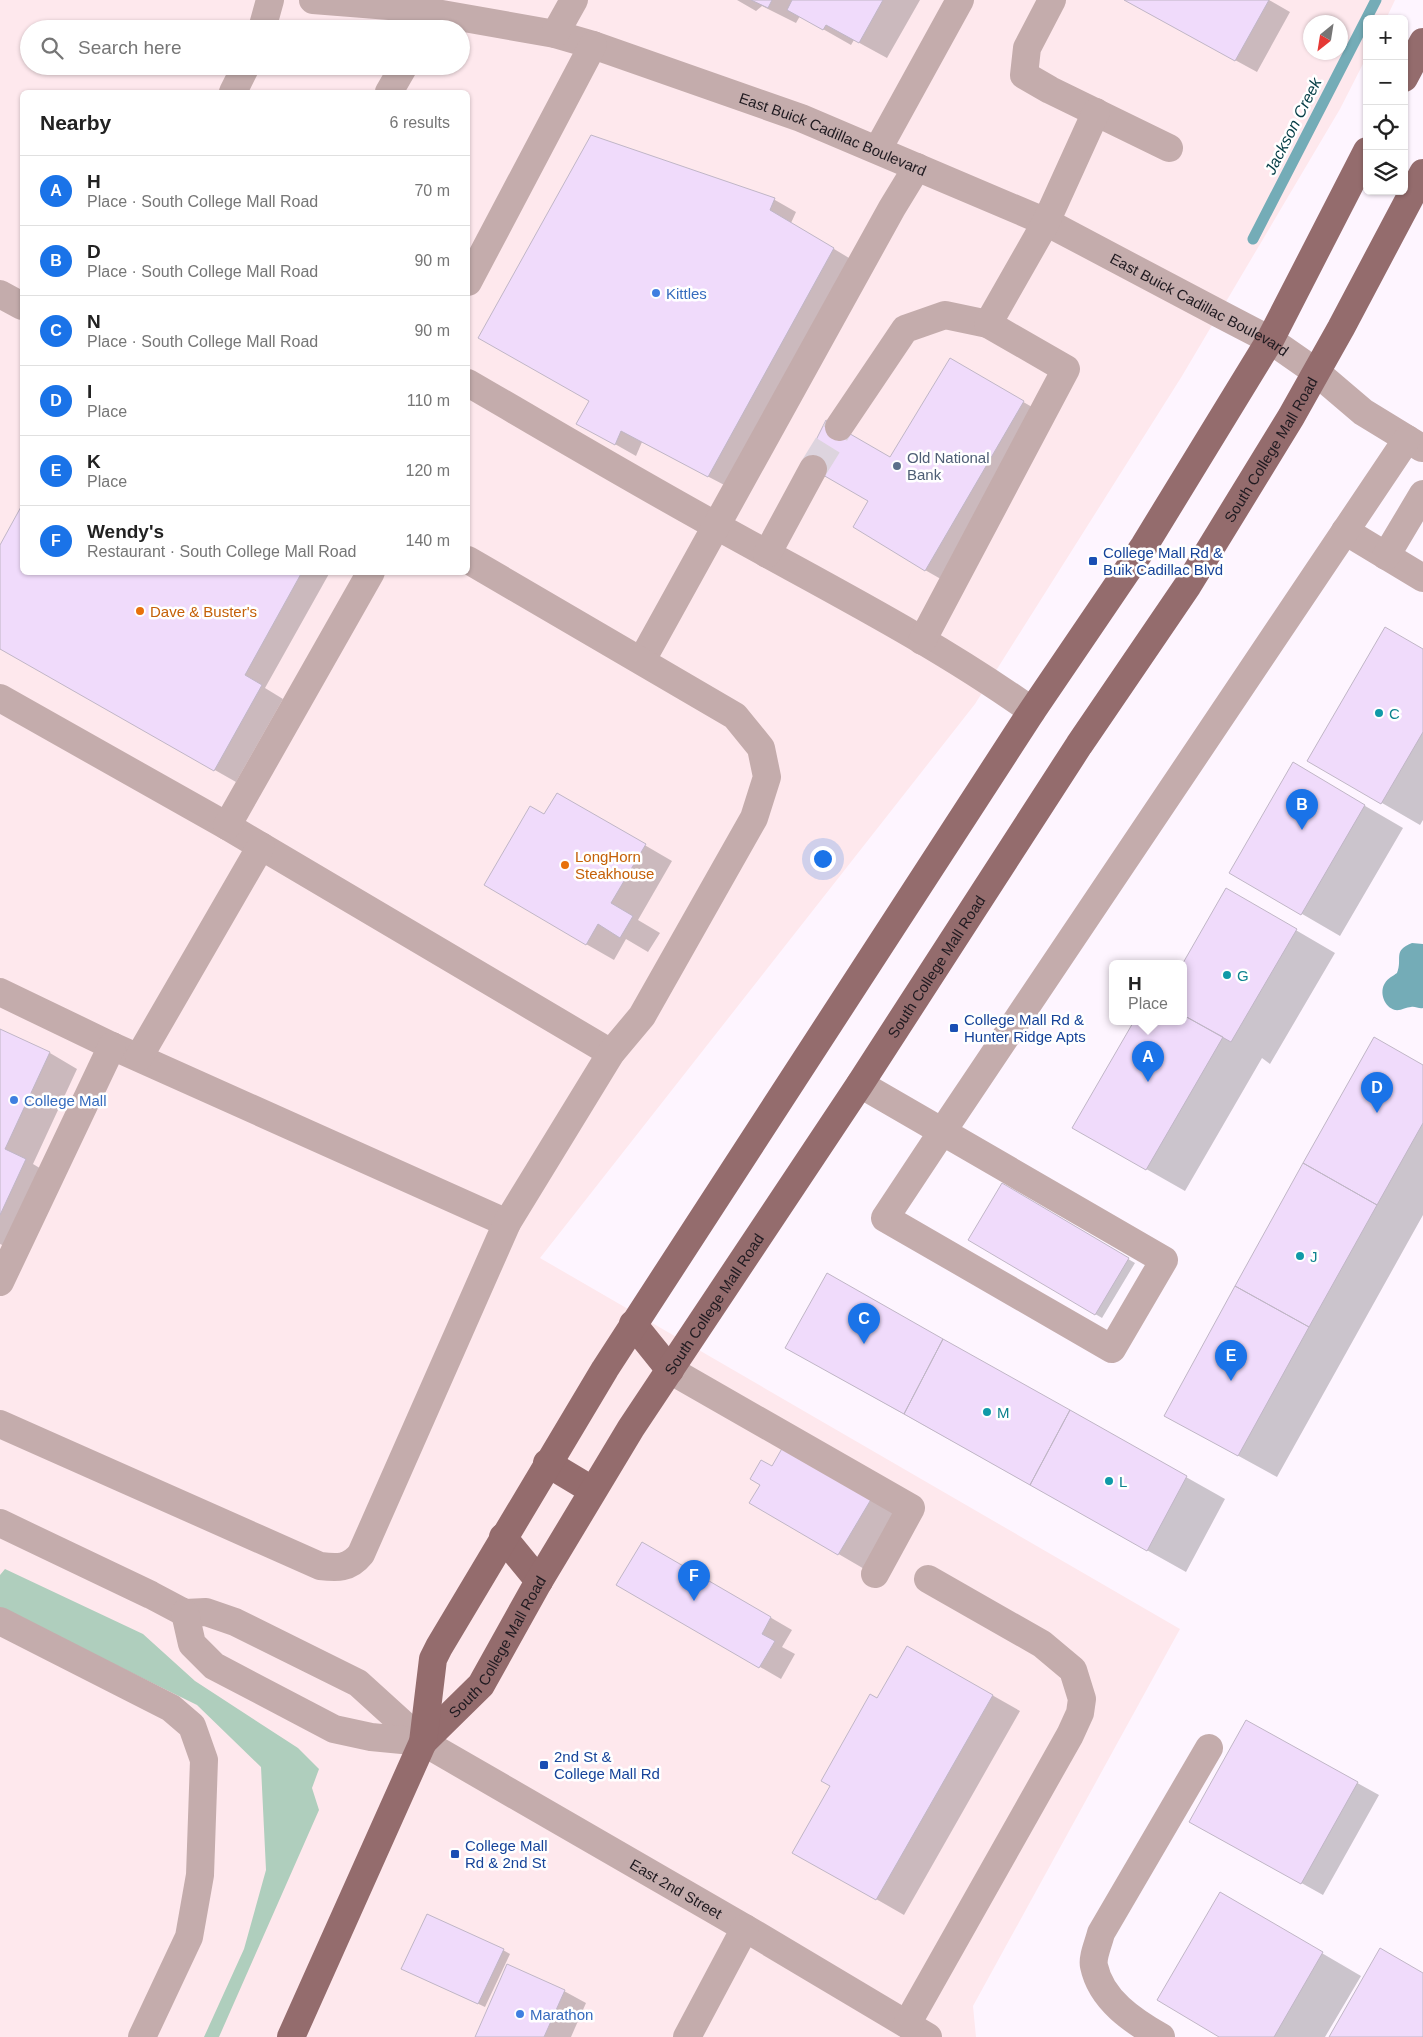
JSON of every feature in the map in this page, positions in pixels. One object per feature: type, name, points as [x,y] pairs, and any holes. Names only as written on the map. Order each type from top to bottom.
[{"type":"main road","points":[[1408,70],[1423,42]]},
{"type":"main road","name":"South College Mall Road","points":[[291,2037],[423,1742],[433,1659],[547,1463],[633,1324],[1032,712],[1144,546],[1270,340],[1363,159]]},
{"type":"main road","name":"South College Mall Road","points":[[423,1742],[481,1685],[592,1490],[860,1084],[1079,745],[1188,586],[1291,417],[1341,328],[1423,173]]},
{"type":"main road","points":[[633,1324],[670,1370]]},
{"type":"main road","points":[[547,1463],[592,1490]]},
{"type":"main road","points":[[503,1538],[539,1581]]},
{"type":"street","points":[[264,20],[270,0]]},
{"type":"street","name":"East Buick Cadillac Boulevard","points":[[313,0],[402,7],[424,20]]},
{"type":"street","points":[[555,34],[574,0]]},
{"type":"street","points":[[878,149],[960,0]]},
{"type":"street","points":[[1052,0],[1027,48],[1024,75],[1169,148]]},
{"type":"street","name":"East Buick Cadillac Boulevard","points":[[470,25],[555,34],[593,45],[801,118],[878,149],[1046,222],[1270,340],[1316,372],[1362,412],[1415,444]]},
{"type":"street","points":[[470,278],[593,45]]},
{"type":"street","points":[[234,90],[242,75]]},
{"type":"street","points":[[390,90],[399,75]]},
{"type":"street","points":[[988,324],[1046,222],[1096,112]]},
{"type":"street","points":[[642,660],[887,217],[917,167]]},
{"type":"street","points":[[0,294],[20,305]]},
{"type":"street","points":[[839,427],[905,329],[945,315],[988,324],[1066,369],[922,641]]},
{"type":"street","points":[[470,384],[716,526],[922,641],[999,688],[1032,712]]},
{"type":"street","points":[[860,1084],[942,1132],[1164,1260],[1112,1349],[885,1218],[942,1132],[1345,531],[1415,444]]},
{"type":"street","points":[[767,554],[813,469]]},
{"type":"street","points":[[1386,556],[1423,494]]},
{"type":"street","points":[[1345,531],[1423,578]]},
{"type":"street","points":[[0,1424],[320,1566],[346,1567],[361,1554],[507,1222],[612,1053],[642,1016],[754,818],[766,777],[761,748],[735,716],[470,561]]},
{"type":"street","points":[[226,826],[369,575]]},
{"type":"street","points":[[0,698],[226,826],[612,1053]]},
{"type":"street","points":[[138,1056],[260,846]]},
{"type":"street","points":[[0,992],[112,1046],[507,1222]]},
{"type":"street","points":[[0,1282],[112,1046]]},
{"type":"street","points":[[670,1370],[911,1508],[875,1574]]},
{"type":"street","points":[[0,1523],[185,1613],[206,1612],[235,1622],[358,1683],[423,1742]]},
{"type":"street","points":[[918,2030],[1070,1735],[1080,1713],[1082,1699],[1073,1670],[1042,1644],[928,1579]]},
{"type":"street","points":[[185,1613],[192,1644],[214,1666],[334,1730],[371,1737],[423,1742]]},
{"type":"street","points":[[0,1622],[171,1708],[192,1726],[204,1760],[200,1874],[189,1937],[142,2037]]},
{"type":"street","name":"East 2nd Street","points":[[423,1742],[918,2030]]},
{"type":"street","points":[[1161,2037],[1139,2024],[1108,1997],[1093,1965],[1101,1933],[1208,1748]]},
{"type":"street","points":[[687,2037],[745,1928]]},
{"type":"shaded area","points":[[0,0],[1395,0],[1388,15],[1363,15],[1363,64],[1340,109],[1182,376],[975,704],[540,1258],[1180,1629],[973,2006],[976,2037],[0,2037]]},
{"type":"green space","points":[[5,1569],[143,1634],[195,1681],[298,1748],[319,1769],[312,1788],[319,1810],[219,2037],[204,2037],[244,1949],[266,1870],[261,1767],[197,1705],[0,1608],[0,1575]]},
{"type":"water","points":[[1412,943],[1423,944],[1423,1008],[1412,1007],[1395,1010],[1385,1003],[1383,987],[1397,973],[1400,952]]},
{"type":"building","points":[[751,0],[772,0],[768,8]]},
{"type":"building","points":[[792,0],[883,0],[859,43],[826,25],[823,30],[787,10]]},
{"type":"building","points":[[1124,0],[1269,0],[1235,61]]},
{"type":"building","name":"Kittles","points":[[591,135],[775,198],[770,210],[834,248],[708,477],[621,431],[615,445],[576,424],[589,401],[478,338]]},
{"type":"building","name":"Old National Bank","points":[[950,358],[1024,401],[925,571],[853,527],[868,501],[804,464],[826,420],[890,457]]},
{"type":"building","name":"Dave & Buster's","points":[[20,509],[20,575],[300,575],[245,675],[262,685],[214,771],[0,649],[0,545]]},
{"type":"building","name":"C","points":[[1385,627],[1423,649],[1423,732],[1381,804],[1307,761]]},
{"type":"building","points":[[1293,762],[1365,805],[1301,915],[1229,873]]},
{"type":"building","name":"LongHorn Steakhouse","points":[[557,793],[646,844],[611,903],[633,916],[620,938],[598,924],[586,945],[484,885],[530,806],[544,814]]},
{"type":"building","name":"G","points":[[1226,888],[1297,929],[1231,1042],[1187,1017],[1187,960],[1185,960]]},
{"type":"building","points":[[1187,1017],[1223,1037],[1146,1170],[1072,1128],[1132,1025],[1187,1025]]},
{"type":"building","name":"College Mall","points":[[0,1029],[50,1052],[5,1149],[26,1159],[0,1215]]},
{"type":"building","points":[[1374,1037],[1423,1065],[1423,1123],[1377,1205],[1303,1163]]},
{"type":"building","name":"J","points":[[1303,1163],[1377,1205],[1309,1327],[1235,1286]]},
{"type":"building","points":[[1002,1183],[1129,1258],[1095,1315],[968,1240]]},
{"type":"building","points":[[827,1273],[943,1339],[904,1414],[785,1348]]},
{"type":"building","points":[[1235,1286],[1309,1327],[1238,1456],[1164,1416]]},
{"type":"building","name":"M","points":[[943,1339],[1070,1410],[1030,1485],[904,1414]]},
{"type":"building","name":"L","points":[[1070,1410],[1187,1476],[1147,1551],[1030,1485]]},
{"type":"building","points":[[784,1445],[873,1496],[838,1555],[749,1503],[760,1485],[750,1479],[761,1460],[772,1466]]},
{"type":"building","points":[[642,1542],[771,1617],[762,1634],[775,1641],[759,1668],[616,1585]]},
{"type":"building","points":[[907,1646],[993,1695],[876,1900],[792,1853],[830,1786],[821,1781],[870,1694],[877,1698]]},
{"type":"building","points":[[1246,1720],[1358,1782],[1301,1884],[1189,1822]]},
{"type":"building","points":[[1220,1892],[1323,1952],[1274,2037],[1219,2037],[1157,2000]]},
{"type":"building","points":[[427,1914],[504,1949],[478,2004],[401,1969]]},
{"type":"building","points":[[1380,1948],[1423,1973],[1423,2037],[1329,2037]]},
{"type":"building","name":"Marathon","points":[[507,1964],[565,1990],[544,2037],[475,2037]]},
{"type":"waterway","name":"Jackson Creek","points":[[1253,239],[1376,0]]},
{"type":"tunnel","points":[[813,469],[839,427]]},
{"type":"place","name":"Kittles","points":[[656,293]]},
{"type":"place","name":"Old National Bank","points":[[897,466]]},
{"type":"place","name":"College Mall Rd & Buik Cadillac Blvd","points":[[1093,561]]},
{"type":"place","name":"Dave & Buster's","points":[[140,611]]},
{"type":"place","name":"C","points":[[1379,713]]},
{"type":"place","name":"D","points":[[1302,830]]},
{"type":"place","name":"LongHorn Steakhouse","points":[[565,865]]},
{"type":"place","name":"G","points":[[1227,975]]},
{"type":"place","name":"College Mall Rd & Hunter Ridge Apts","points":[[954,1028]]},
{"type":"place","name":"H","points":[[1148,1082]]},
{"type":"place","name":"College Mall","points":[[14,1100]]},
{"type":"place","name":"I","points":[[1377,1113]]},
{"type":"place","name":"J","points":[[1300,1256]]},
{"type":"place","name":"N","points":[[864,1344]]},
{"type":"place","name":"K","points":[[1231,1381]]},
{"type":"place","name":"M","points":[[987,1412]]},
{"type":"place","name":"L","points":[[1109,1481]]},
{"type":"place","name":"Wendy's","points":[[694,1601]]},
{"type":"place","name":"2nd St & College Mall Rd","points":[[544,1765]]},
{"type":"place","name":"College Mall Rd & 2nd St","points":[[455,1854]]},
{"type":"place","name":"Marathon","points":[[520,2014]]}]
